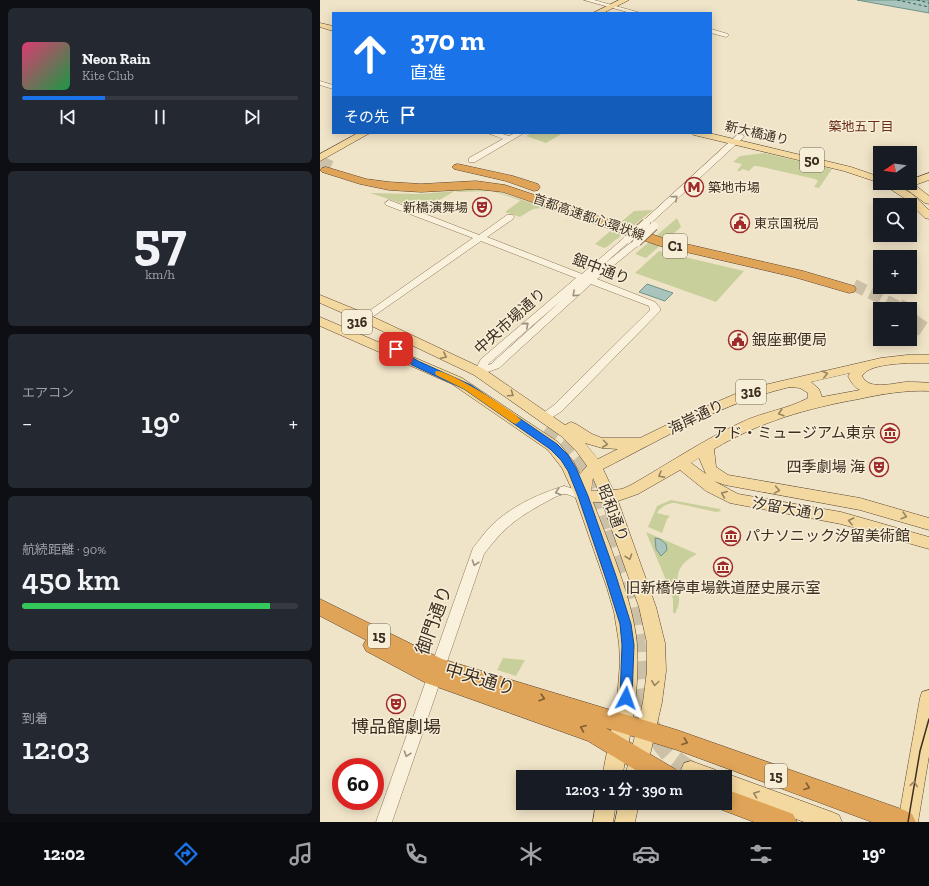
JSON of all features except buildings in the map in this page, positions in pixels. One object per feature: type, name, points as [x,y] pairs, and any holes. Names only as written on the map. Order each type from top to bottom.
[{"type":"highway","points":[[458,166],[509,178],[580,205],[666,233],[754,258]]},
{"type":"highway","name":"首都高速都心環状線","points":[[326,172],[389,182],[408,183],[471,180],[502,184],[668,239],[754,258],[814,273],[852,287],[679,247],[505,189],[470,185],[396,191],[368,188],[337,178],[328,178],[326,172]]},
{"type":"highway","name":"中央通り","points":[[320,607],[436,671],[623,722],[647,730]]},
{"type":"highway","name":"中央通り","points":[[320,618],[436,671],[582,727],[618,746],[637,769]]},
{"type":"highway","name":"15","points":[[647,730],[904,822]]},
{"type":"highway","points":[[732,803],[785,822]]},
{"type":"main road","points":[[601,12],[614,9],[628,2]]},
{"type":"main road","points":[[320,25],[332,28]]},
{"type":"main road","points":[[320,29],[332,33]]},
{"type":"main road","name":"新大橋通り","points":[[712,131],[741,141],[847,169],[873,178]]},
{"type":"main road","points":[[322,154],[352,134]]},
{"type":"main road","points":[[322,154],[363,134]]},
{"type":"main road","name":"新大橋通り","points":[[702,134],[851,164],[873,170]]},
{"type":"main road","points":[[917,175],[929,170]]},
{"type":"main road","points":[[917,179],[929,176]]},
{"type":"main road","points":[[904,190],[929,216]]},
{"type":"main road","points":[[909,190],[929,201]]},
{"type":"main road","name":"昭和通り","points":[[320,299],[365,318],[479,372],[576,441],[595,467],[608,497],[652,622],[657,653],[656,678],[647,730],[637,769]]},
{"type":"main road","name":"昭和通り","points":[[320,306],[393,338],[427,348]]},
{"type":"main road","name":"316","points":[[320,313],[473,383],[544,431]]},
{"type":"main road","name":"昭和通り","points":[[320,321],[467,387],[553,446],[573,471],[611,576],[625,624],[628,645],[628,664],[623,722],[613,770]]},
{"type":"main road","name":"316","points":[[387,343],[415,363]]},
{"type":"main road","name":"海岸通り","points":[[583,496],[583,483],[587,474],[595,467],[698,415],[734,399],[783,384],[869,365],[894,360],[929,359]]},
{"type":"main road","points":[[869,365],[856,373],[856,380],[859,384],[869,388],[888,389]]},
{"type":"main road","points":[[783,384],[794,383],[807,385],[814,391],[816,396],[815,400],[801,408]]},
{"type":"main road","name":"海岸通り","points":[[608,497],[625,494],[752,423],[801,408],[851,396],[888,389],[929,387]]},
{"type":"main road","points":[[544,417],[571,427],[581,435],[595,442],[613,445],[653,438]]},
{"type":"main road","name":"汐留大通り","points":[[707,447],[706,464],[708,469],[713,474],[725,480],[860,504],[929,524]]},
{"type":"main road","name":"汐留大通り","points":[[681,463],[711,487],[735,498],[841,518],[929,543]]},
{"type":"main road","points":[[616,520],[619,502],[625,494]]},
{"type":"main road","name":"316","points":[[583,496],[608,497]]},
{"type":"main road","points":[[908,822],[929,698]]},
{"type":"main road","points":[[732,786],[832,822]]},
{"type":"main road","points":[[602,822],[605,810]]},
{"type":"main road","points":[[626,822],[628,810]]},
{"type":"street","points":[[588,0],[614,9],[632,12]]},
{"type":"street","points":[[712,31],[726,35]]},
{"type":"street","points":[[320,83],[332,87]]},
{"type":"street","points":[[495,134],[510,139]]},
{"type":"street","points":[[472,160],[518,134]]},
{"type":"street","name":"中央市場通り","points":[[479,372],[495,366],[585,280],[650,225],[741,141]]},
{"type":"street","name":"銀中通り","points":[[388,203],[585,280],[652,304],[656,308],[655,311],[558,408],[544,417]]},
{"type":"street","points":[[365,318],[510,216]]},
{"type":"street","name":"御門通り","points":[[384,822],[478,552],[495,530],[514,514],[558,491],[568,491],[583,496]]},
{"type":"green space","points":[[530,134],[561,134],[546,143],[526,136]]},
{"type":"green space","points":[[764,153],[832,169],[819,188],[814,187],[818,181],[815,179],[757,166],[754,166],[749,171],[742,169],[737,171],[742,164],[733,162],[740,156]]},
{"type":"green space","points":[[456,190],[492,190],[553,210],[539,208],[520,217],[505,212],[520,201],[519,200],[492,191],[457,192]]},
{"type":"green space","points":[[455,191],[422,210],[370,193],[419,194]]},
{"type":"green space","points":[[653,210],[608,246],[604,248],[595,244],[634,211]]},
{"type":"green space","points":[[677,218],[681,227],[646,258],[635,254]]},
{"type":"green space","points":[[659,251],[744,271],[716,302],[635,273]]},
{"type":"green space","points":[[671,500],[720,509],[721,511],[716,512],[675,503],[669,504],[662,507],[657,513],[670,516],[667,519],[662,533],[648,527],[657,506]]},
{"type":"green space","points":[[646,532],[697,554],[686,561],[680,568],[678,575],[679,598],[675,614],[673,612],[673,599],[670,590]]},
{"type":"green space","points":[[503,658],[525,660],[516,676],[497,670]]},
{"type":"water","points":[[857,0],[929,0],[929,13]]},
{"type":"water","points":[[647,284],[673,293],[665,301],[639,292]]},
{"type":"water","points":[[655,538],[660,539],[666,544],[667,550],[661,556],[656,549]]},
{"type":"ferry route","points":[[897,0],[929,7]]},
{"type":"ferry route","points":[[917,0],[929,3]]},
{"type":"tunnel","points":[[320,162],[332,167]]},
{"type":"tunnel","points":[[854,285],[889,302]]},
{"type":"tunnel","points":[[917,325],[929,333]]},
{"type":"tunnel","points":[[544,431],[568,450],[586,474],[601,513],[606,532]]},
{"type":"tunnel","points":[[606,531],[627,591],[632,612],[641,688],[651,725],[659,741],[671,756],[691,770]]},
{"type":"tram line","points":[[908,822],[920,751],[929,719]]},
{"type":"slow traffic","points":[[439,373],[467,387],[516,420]]},
{"type":"place","name":"築地市場","points":[[694,187]]},
{"type":"place","name":"新橋演舞場","points":[[482,207]]},
{"type":"place","name":"東京国税局","points":[[740,223]]},
{"type":"place","name":"銀座郵便局","points":[[738,340]]},
{"type":"place","name":"アド・ミュージアム東京","points":[[890,433]]},
{"type":"place","name":"四季劇場 海","points":[[879,467]]},
{"type":"place","name":"パナソニック汐留美術館","points":[[731,536]]},
{"type":"place","name":"旧新橋停車場鉄道歴史展示室","points":[[723,567]]},
{"type":"place","name":"博品館劇場","points":[[396,704]]},
{"type":"district","name":"築地五丁目","points":[[861,126]]},
{"type":"route","points":[[396,349],[415,363],[457,381],[467,387],[553,446],[573,471],[611,576],[625,624],[628,645],[626,698]]}]
